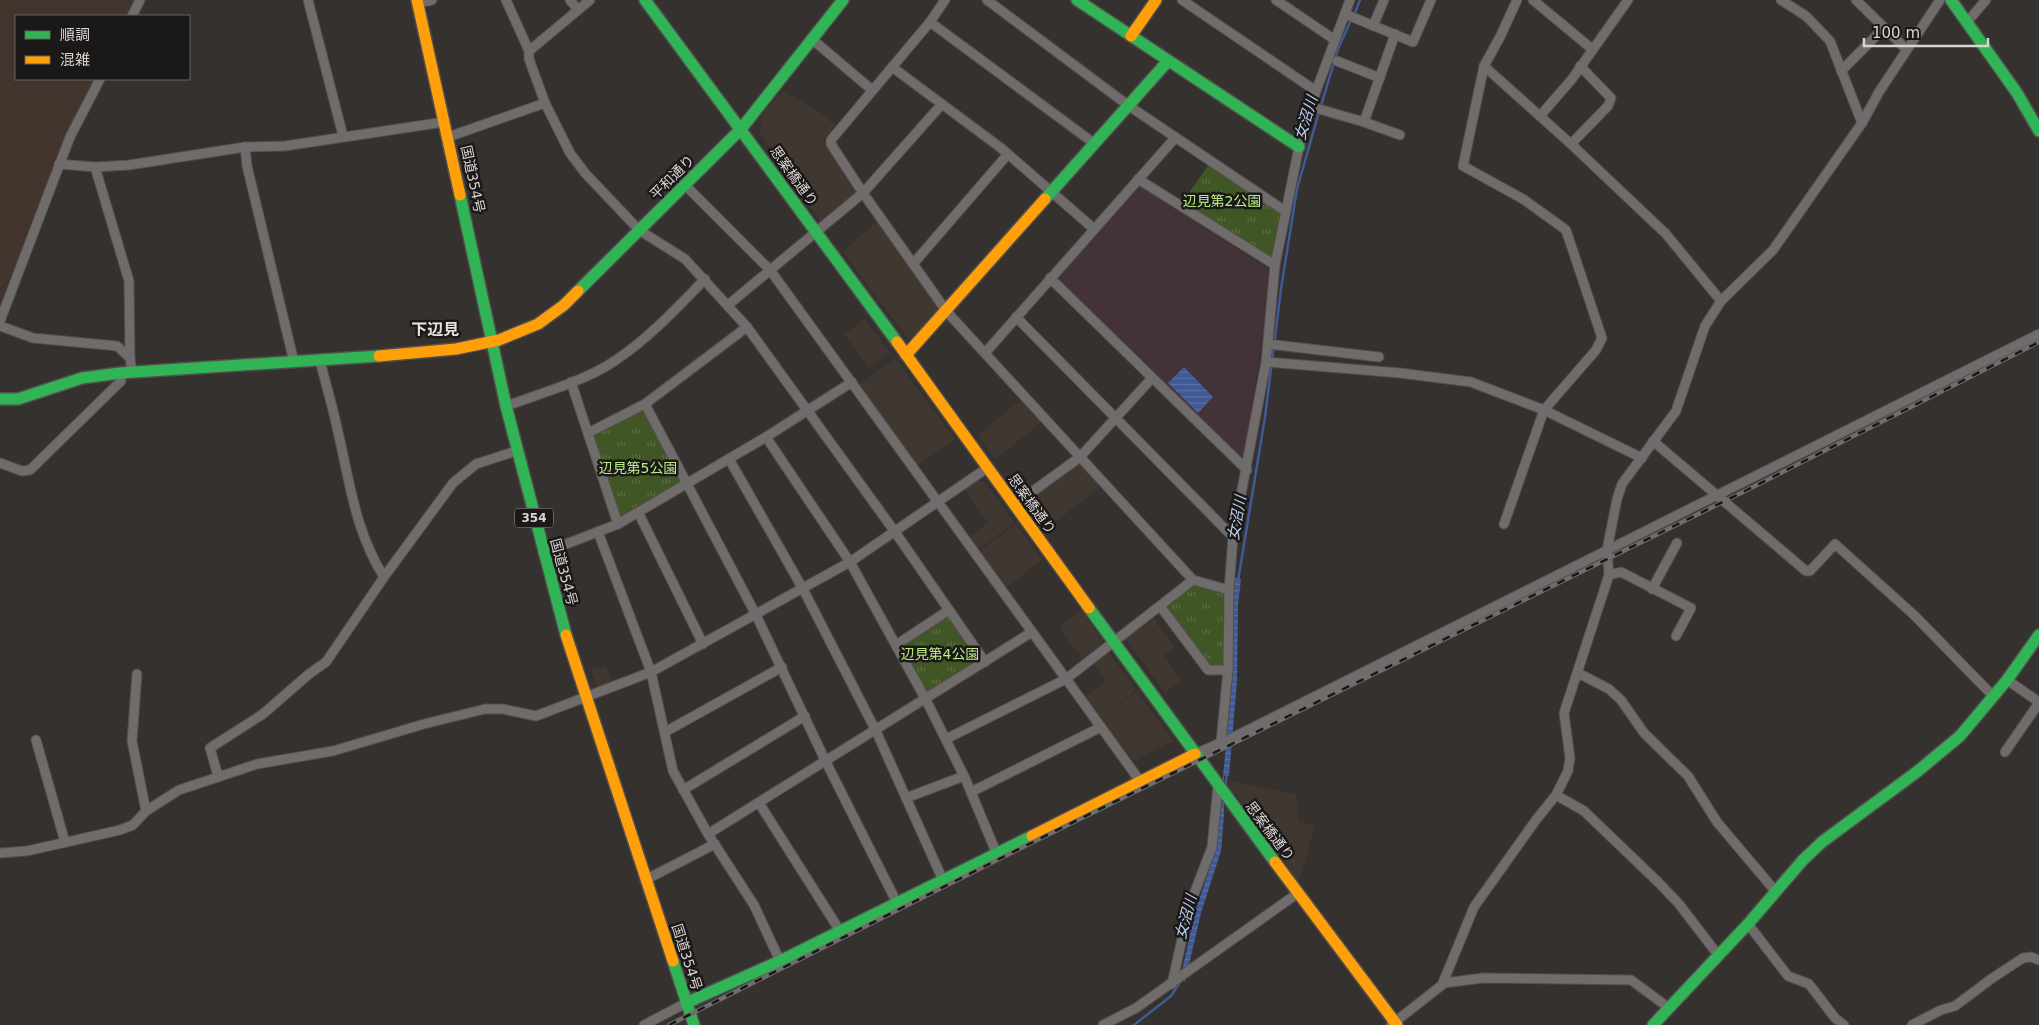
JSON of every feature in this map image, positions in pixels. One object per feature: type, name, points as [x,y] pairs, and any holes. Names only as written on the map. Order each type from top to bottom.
[{"type":"main road","name":"思案橋通り","points":[[645,0],[906,355],[1229,801],[1394,1024]]},
{"type":"main road","name":"平和通り","points":[[0,400],[18,399],[82,378],[120,373],[320,361],[456,348],[492,341],[538,324],[589,281],[741,129],[843,0]]},
{"type":"main road","points":[[1077,0],[1299,147]]},
{"type":"main road","points":[[1131,36],[1156,0]]},
{"type":"main road","points":[[1951,0],[2036,116],[2039,132]]},
{"type":"main road","name":"国道354号","points":[[418,2],[506,406],[543,553],[569,647],[694,1025]]},
{"type":"main road","points":[[906,355],[947,312],[1168,61]]},
{"type":"main road","points":[[1653,1025],[1748,924],[1803,860],[1822,842],[1918,771],[1960,736],[2007,680],[2039,635]]},
{"type":"main road","points":[[686,1003],[780,961],[897,903],[942,878],[1195,754]]},
{"type":"street","points":[[132,15],[140,0]]},
{"type":"street","points":[[308,0],[343,136]]},
{"type":"street","points":[[418,2],[432,0]]},
{"type":"street","points":[[506,0],[530,51],[529,59],[545,102],[570,153],[585,173],[639,230],[685,259],[747,327],[895,532],[985,662]]},
{"type":"street","points":[[570,0],[578,10]]},
{"type":"street","points":[[530,51],[590,0]]},
{"type":"street","points":[[944,0],[930,22],[831,140],[831,144],[863,193],[947,312],[1193,580],[1229,590]]},
{"type":"street","points":[[987,0],[1128,106],[1285,211]]},
{"type":"street","points":[[1182,0],[1316,91]]},
{"type":"street","points":[[1276,0],[1335,40]]},
{"type":"street","points":[[1227,740],[1229,590],[1233,537],[1266,362],[1275,265],[1299,147],[1316,91],[1350,0]]},
{"type":"street","points":[[1373,26],[1384,0]]},
{"type":"street","points":[[1345,14],[1413,42],[1431,0]]},
{"type":"street","points":[[1504,524],[1544,410],[1596,350],[1602,338],[1566,230],[1523,199],[1463,166],[1484,66],[1517,0]]},
{"type":"street","points":[[1533,0],[1592,49]]},
{"type":"street","points":[[1540,116],[1580,66],[1628,0]]},
{"type":"street","points":[[1781,0],[1806,16],[1830,41],[1862,123]]},
{"type":"street","points":[[1856,0],[1907,50]]},
{"type":"street","points":[[1394,1024],[1444,982],[1474,907],[1556,795],[1568,771],[1570,758],[1564,713],[1609,575],[1608,550],[1614,513],[1622,484],[1676,411],[1705,326],[1722,301],[1772,250],[1862,123],[1879,92],[1940,0]]},
{"type":"street","points":[[1967,22],[1986,0]]},
{"type":"street","points":[[930,22],[1094,144]]},
{"type":"street","points":[[1841,71],[1884,28]]},
{"type":"street","points":[[1364,122],[1395,34]]},
{"type":"street","points":[[812,40],[872,90]]},
{"type":"street","points":[[1337,61],[1380,78]]},
{"type":"street","points":[[1484,66],[1572,144],[1666,234],[1722,301]]},
{"type":"street","points":[[1572,144],[1608,106],[1611,98],[1580,66]]},
{"type":"street","points":[[892,67],[1008,154],[1094,229]]},
{"type":"street","points":[[0,321],[70,137],[99,80]]},
{"type":"street","points":[[448,137],[545,102]]},
{"type":"street","points":[[728,305],[863,193],[942,104]]},
{"type":"street","points":[[1312,107],[1400,135]]},
{"type":"street","points":[[60,164],[94,167],[129,165],[245,147],[285,146],[444,122]]},
{"type":"street","points":[[985,353],[1175,138]]},
{"type":"street","points":[[245,147],[247,166],[294,362]]},
{"type":"street","points":[[913,264],[1008,154]]},
{"type":"street","points":[[94,167],[129,281],[130,358],[132,373]]},
{"type":"street","points":[[1138,180],[1275,265]]},
{"type":"street","points":[[685,185],[770,270],[1140,781]]},
{"type":"street","points":[[1050,278],[1247,470]]},
{"type":"street","points":[[506,406],[571,382],[616,361],[662,322],[705,280]]},
{"type":"street","points":[[1016,317],[1233,537]]},
{"type":"street","points":[[0,326],[33,338],[117,346],[130,358]]},
{"type":"street","points":[[588,433],[645,404],[747,327]]},
{"type":"street","points":[[1195,754],[1227,740],[2039,334]]},
{"type":"street","points":[[1268,344],[1379,357]]},
{"type":"street","points":[[1333,368],[1335,352]]},
{"type":"street","points":[[320,361],[357,520],[384,578]]},
{"type":"street","points":[[1266,362],[1400,373],[1471,382],[1544,410],[1642,458]]},
{"type":"street","points":[[0,463],[22,471],[30,470],[121,381],[120,373]]},
{"type":"street","points":[[1014,505],[1080,457],[1152,378]]},
{"type":"street","points":[[571,382],[618,524]]},
{"type":"street","points":[[543,553],[618,524],[808,412],[852,382]]},
{"type":"street","points":[[645,404],[756,615],[826,762],[897,903]]},
{"type":"street","points":[[766,437],[850,562],[946,739],[996,852]]},
{"type":"street","points":[[1653,441],[1806,570],[1810,571],[1835,544],[1914,615],[1993,696]]},
{"type":"street","points":[[218,776],[210,748],[263,714],[309,674],[326,662],[453,483],[476,464],[516,450]]},
{"type":"street","points":[[729,459],[803,589],[876,731],[942,878]]},
{"type":"street","points":[[0,852],[27,850],[120,830],[133,825],[146,811],[179,790],[257,764],[333,751],[485,708],[503,709],[536,716],[651,672],[850,562],[987,468]]},
{"type":"street","points":[[638,512],[703,644]]},
{"type":"street","points":[[598,532],[651,672],[673,771],[708,834],[754,906],[780,961]]},
{"type":"street","points":[[1652,589],[1677,543]]},
{"type":"street","points":[[1609,575],[1621,572],[1691,608],[1676,636]]},
{"type":"street","points":[[946,739],[1066,679],[1193,580]]},
{"type":"street","points":[[1160,606],[1208,670],[1228,670]]},
{"type":"street","points":[[896,645],[949,610]]},
{"type":"street","points":[[708,834],[926,700],[1032,632]]},
{"type":"street","points":[[665,732],[782,668]]},
{"type":"street","points":[[1578,673],[1609,689],[1621,700],[1644,732],[1688,776],[1716,822],[1776,892]]},
{"type":"street","points":[[137,674],[132,741],[146,811]]},
{"type":"street","points":[[2005,752],[2039,703],[2007,680]]},
{"type":"street","points":[[683,790],[805,716]]},
{"type":"street","points":[[971,792],[1101,727]]},
{"type":"street","points":[[36,740],[65,842]]},
{"type":"street","points":[[906,798],[964,776]]},
{"type":"street","points":[[1175,982],[1189,907],[1212,847],[1219,787]]},
{"type":"street","points":[[1556,795],[1584,811],[1658,882],[1679,904],[1718,955]]},
{"type":"street","points":[[759,803],[840,931]]},
{"type":"street","points":[[646,880],[715,844]]},
{"type":"street","points":[[1103,1025],[1136,1008],[1175,982],[1298,893]]},
{"type":"street","points":[[1748,924],[1788,976],[1809,984],[1836,1018],[1844,1025]]},
{"type":"street","points":[[1912,1025],[1941,1010],[1955,1006],[1991,978],[2023,958],[2031,957],[2039,960]]},
{"type":"street","points":[[1444,982],[1483,978],[1631,980],[1669,1008]]},
{"type":"street","points":[[644,1025],[686,1003]]},
{"type":"shaded area","points":[[0,0],[136,0],[128,15],[15,15],[15,80],[95,80],[68,134],[0,303]]},
{"type":"shaded area","points":[[783,91],[810,106],[835,125],[823,140],[857,188],[855,194],[820,222],[760,133],[761,116]]},
{"type":"shaded area","points":[[1140,186],[1269,270],[1271,275],[1245,457],[1241,459],[1057,280],[1057,276]]},
{"type":"shaded area","points":[[877,221],[940,309],[914,338],[907,337],[843,252]]},
{"type":"shaded area","points":[[865,319],[890,353],[869,368],[844,334]]},
{"type":"shaded area","points":[[895,358],[955,439],[917,466],[859,385]]},
{"type":"shaded area","points":[[1022,399],[1042,422],[995,460],[978,435]]},
{"type":"shaded area","points":[[1080,462],[1101,486],[1045,530],[1025,502]]},
{"type":"shaded area","points":[[978,480],[985,482],[1015,523],[978,549],[969,537],[988,522],[964,489]]},
{"type":"shaded area","points":[[1016,524],[1042,560],[1006,587],[979,551]]},
{"type":"shaded area","points":[[1081,610],[1103,642],[1082,659],[1059,626]]},
{"type":"shaded area","points":[[1151,615],[1174,647],[1163,656],[1181,680],[1165,693],[1124,636]]},
{"type":"shaded area","points":[[1107,650],[1120,668],[1119,670],[1121,669],[1136,690],[1101,719],[1086,697],[1106,681],[1092,662]]},
{"type":"shaded area","points":[[606,666],[612,682],[597,687],[591,670]]},
{"type":"shaded area","points":[[1137,691],[1173,741],[1134,761],[1101,719]]},
{"type":"shaded area","points":[[1226,781],[1296,794],[1298,820],[1315,826],[1299,882]]},
{"type":"green space","name":"辺見第2公園","points":[[1211,161],[1285,211],[1275,265],[1180,206]]},
{"type":"green space","name":"辺見第5公園","points":[[645,404],[687,483],[618,524],[588,433]]},
{"type":"green space","points":[[1193,580],[1229,590],[1228,670],[1208,670],[1160,606]]},
{"type":"green space","name":"辺見第4公園","points":[[949,610],[985,662],[926,700],[896,645]]},
{"type":"water","points":[[1184,367],[1213,397],[1198,413],[1168,383]]},
{"type":"water","points":[[1235,578],[1241,579],[1238,605],[1237,682],[1229,776],[1224,776],[1224,815],[1221,851],[1201,913],[1185,982],[1180,980],[1195,912],[1216,850],[1232,682]]},
{"type":"waterway","name":"女沼川","points":[[1354,15],[1360,0]]},
{"type":"waterway","name":"女沼川","points":[[1321,106],[1338,49],[1351,20]]},
{"type":"waterway","name":"女沼川","points":[[1238,581],[1265,417],[1281,289],[1297,189],[1319,112]]},
{"type":"waterway","name":"女沼川","points":[[1225,788],[1227,773]]},
{"type":"waterway","name":"女沼川","points":[[1134,1025],[1171,996],[1183,978]]},
{"type":"railway","points":[[669,1025],[1023,847],[1745,491],[2039,342]]},
{"type":"traffic: fast","points":[[645,0],[897,342]]},
{"type":"traffic: fast","points":[[578,291],[741,129],[843,0]]},
{"type":"traffic: fast","points":[[1077,0],[1299,147]]},
{"type":"traffic: fast","points":[[1951,0],[2017,93],[2039,131]]},
{"type":"traffic: fast","points":[[1045,199],[1168,61]]},
{"type":"traffic: fast","points":[[460,195],[506,406],[566,635]]},
{"type":"traffic: fast","points":[[0,399],[18,399],[82,378],[120,373],[379,356]]},
{"type":"traffic: fast","points":[[1089,608],[1275,862]]},
{"type":"traffic: fast","points":[[1653,1025],[1748,924],[1803,860],[1822,842],[1918,771],[1960,736],[2007,680],[2039,635]]},
{"type":"traffic: fast","points":[[686,1003],[780,961],[1032,836]]},
{"type":"traffic: fast","points":[[673,961],[694,1025]]},
{"type":"traffic: slow","points":[[417,0],[460,195]]},
{"type":"traffic: slow","points":[[1131,36],[1156,0]]},
{"type":"traffic: slow","points":[[906,355],[1045,199]]},
{"type":"traffic: slow","points":[[379,356],[456,349],[499,340],[538,324],[564,305],[578,291]]},
{"type":"traffic: slow","points":[[897,342],[1089,608]]},
{"type":"traffic: slow","points":[[566,635],[673,961]]},
{"type":"traffic: slow","points":[[1032,836],[1195,754]]},
{"type":"traffic: slow","points":[[1275,862],[1397,1025]]},
{"type":"district","name":"下辺見","points":[[435,329]]}]
